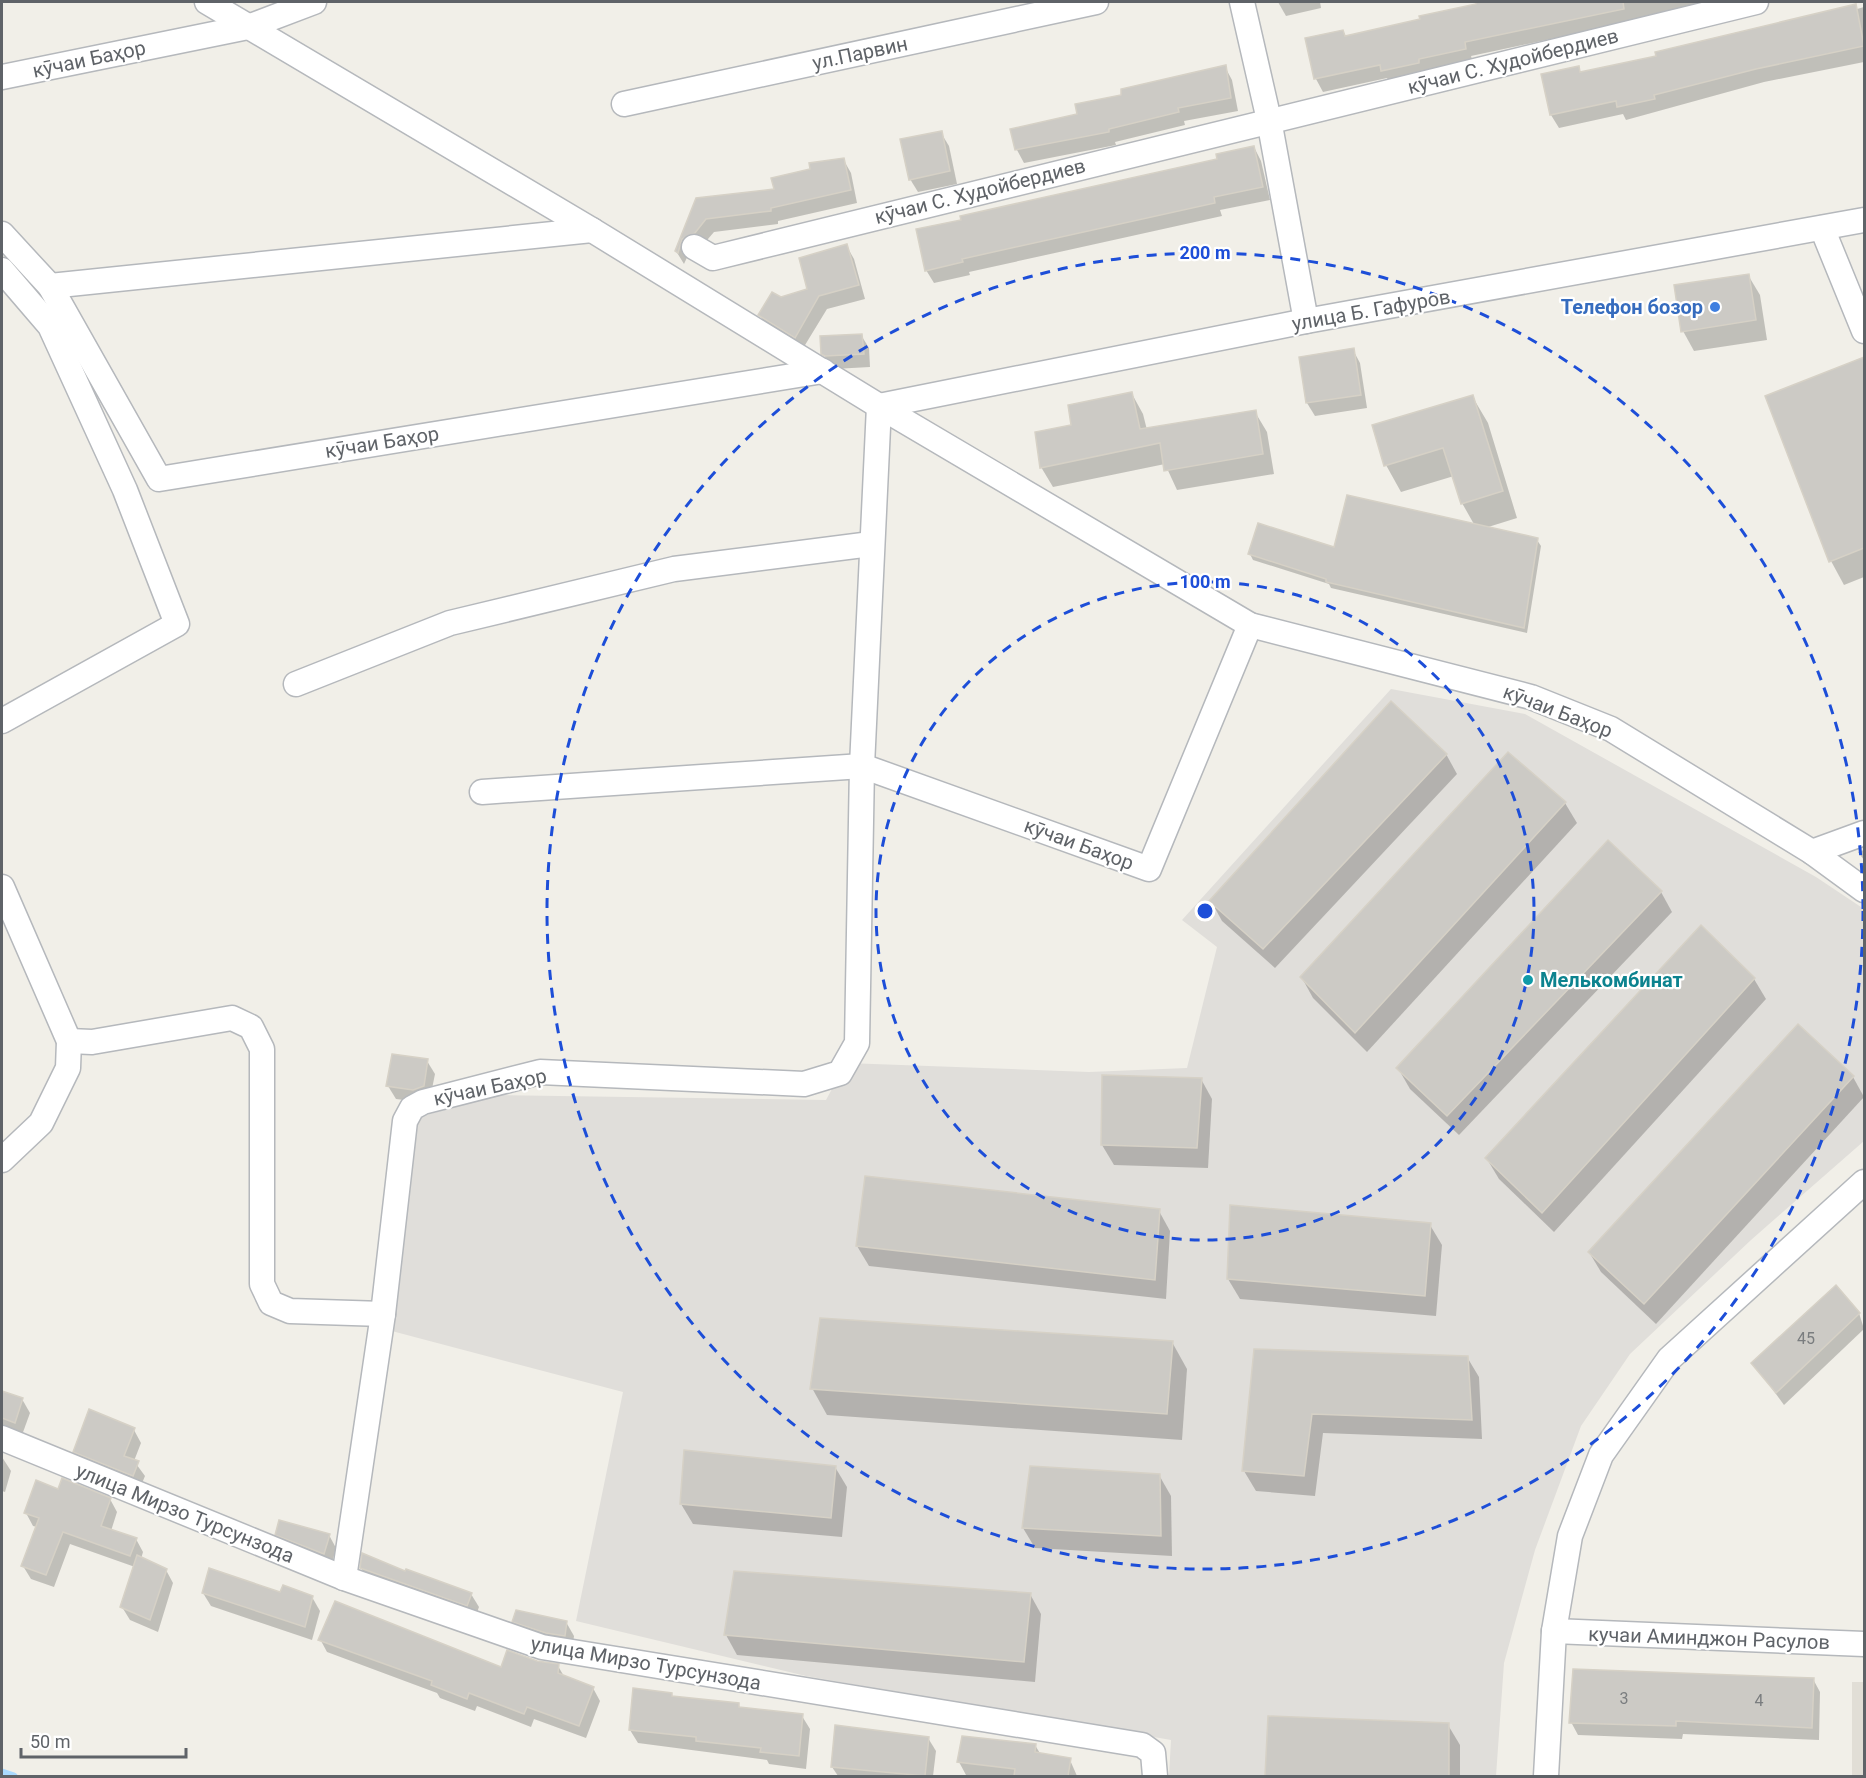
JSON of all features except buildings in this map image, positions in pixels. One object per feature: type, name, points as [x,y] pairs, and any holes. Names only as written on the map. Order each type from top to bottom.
[{"type":"street","name":"кӯчаи Баҳор","points":[[207,2],[592,230],[879,406],[1250,625],[1531,697],[1611,729],[1812,852],[1864,891]]},
{"type":"street","points":[[248,27],[314,2]]},
{"type":"street","name":"ул.Парвин","points":[[624,104],[1096,2]]},
{"type":"street","points":[[1242,2],[1269,120],[1306,321]]},
{"type":"street","name":"кӯчаи С. Худойбердиев","points":[[694,247],[713,258],[1756,2]]},
{"type":"street","name":"кӯчаи Баҳор","points":[[2,77],[248,27]]},
{"type":"street","name":"улица Б. Гафуров","points":[[879,406],[1306,321],[1864,220]]},
{"type":"street","points":[[1822,228],[1864,331]]},
{"type":"street","points":[[50,286],[592,230]]},
{"type":"street","name":"кӯчаи Баҳор","points":[[2,234],[50,286],[159,479],[823,371]]},
{"type":"street","points":[[2,270],[50,326],[124,490],[177,624],[2,721]]},
{"type":"street","name":"кӯчаи Баҳор","points":[[344,1578],[383,1314],[405,1121],[412,1108],[423,1102],[540,1072],[804,1084],[840,1073],[856,1043],[862,766],[879,406]]},
{"type":"street","points":[[296,684],[450,623],[629,579],[674,569],[871,544]]},
{"type":"street","name":"кӯчаи Баҳор","points":[[482,792],[862,766],[1149,869],[1250,625]]},
{"type":"street","points":[[1812,852],[1864,833]]},
{"type":"street","points":[[2,887],[69,1041],[68,1068],[41,1123],[2,1160]]},
{"type":"street","points":[[69,1041],[92,1042],[232,1018],[251,1027],[262,1049],[262,1284],[271,1303],[290,1311],[383,1314]]},
{"type":"street","points":[[1546,1776],[1554,1631],[1570,1536],[1601,1455],[1669,1359],[1863,1185]]},
{"type":"street","name":"улица Мирзо Турсунзода","points":[[2,1438],[344,1578],[542,1647],[1142,1745],[1153,1753],[1155,1776]]},
{"type":"street","name":"кучаи Аминджон Расулов","points":[[1554,1631],[1864,1644]]},
{"type":"shaded area","points":[[1391,689],[1525,714],[1816,877],[1864,909],[1864,1141],[1751,1240],[1630,1354],[1581,1426],[1535,1550],[1504,1663],[1496,1776],[1169,1776],[1171,1740],[806,1676],[576,1621],[623,1392],[388,1330],[419,1117],[499,1095],[826,1100],[846,1063],[1089,1072],[1187,1068],[1217,947],[1182,920]]},
{"type":"shaded area","points":[[1852,1682],[1864,1682],[1864,1776],[1852,1776]]},
{"type":"waterway","points":[[2,1772],[14,1776]]},
{"type":"place","name":"Телефон бозор","points":[[1715,307]]},
{"type":"place","name":"Мелькомбинат","points":[[1528,980]]}]
